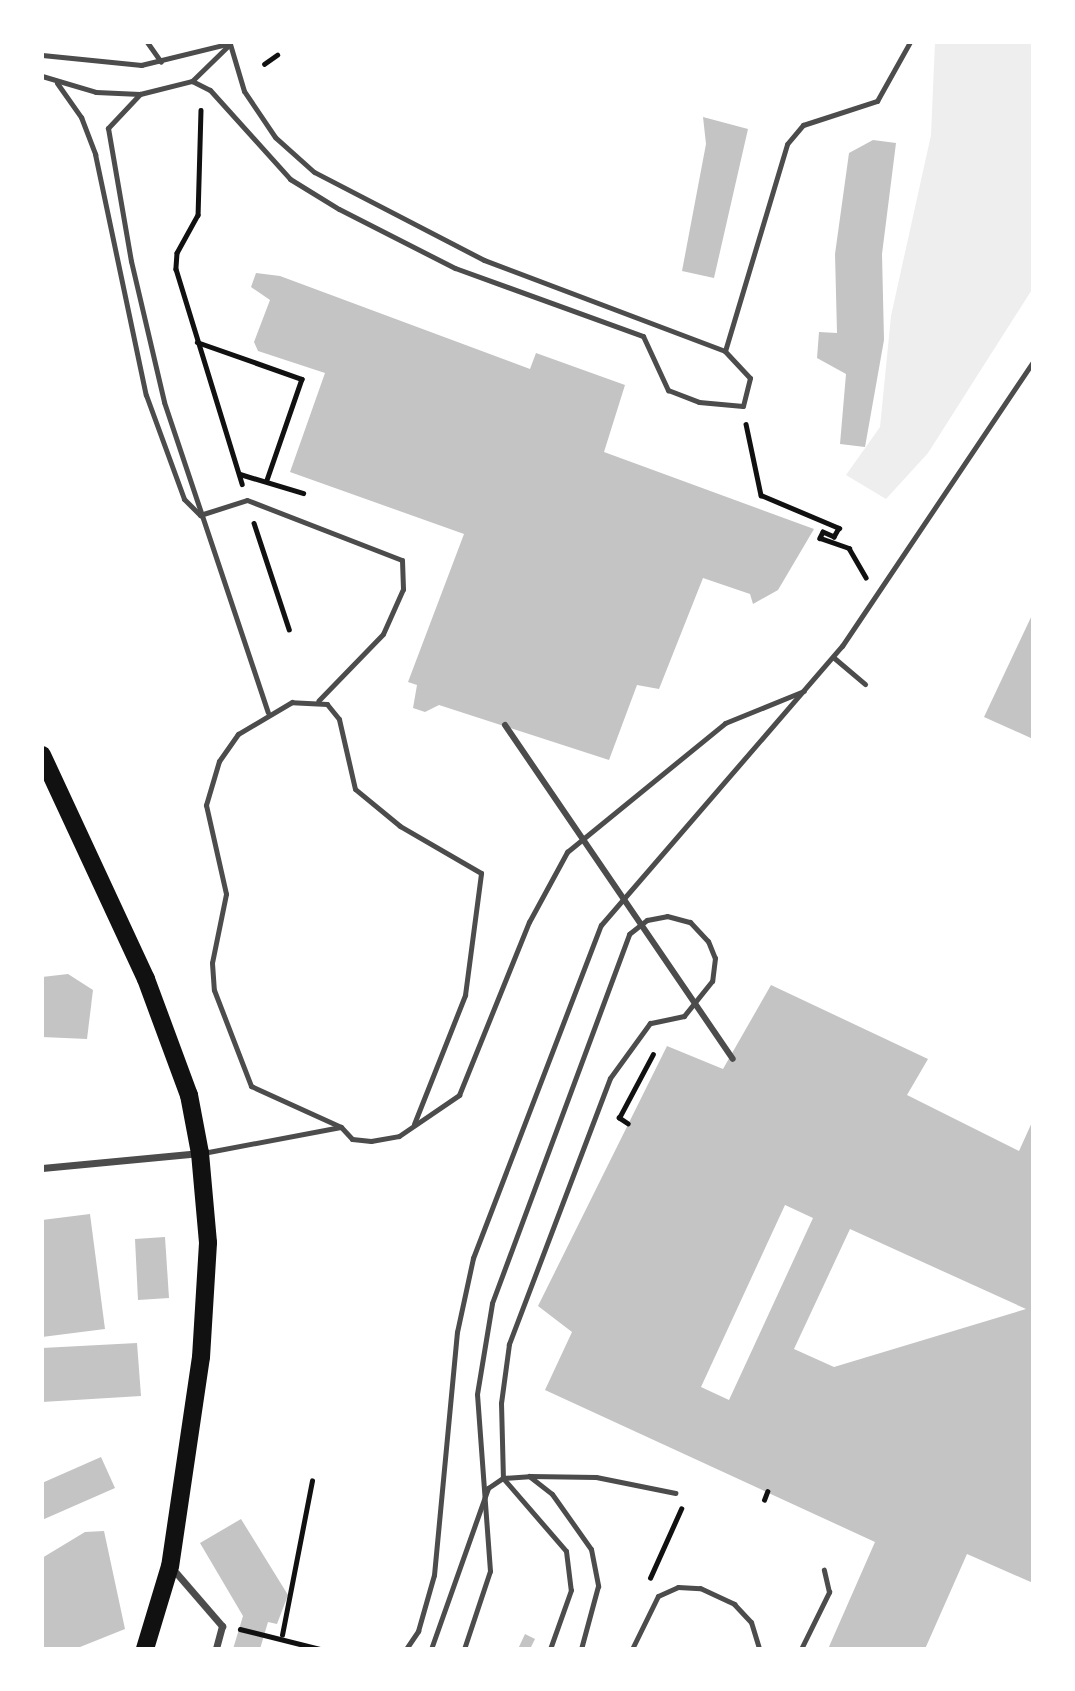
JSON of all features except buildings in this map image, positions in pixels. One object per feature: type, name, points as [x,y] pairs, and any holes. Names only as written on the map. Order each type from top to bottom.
[{"type":"main road","points":[[42,755],[146,979],[189,1095],[201,1153],[208,1243],[204,1324],[170,1566],[145,1649]]},
{"type":"street","points":[[505,725],[733,1059]]},
{"type":"street","points":[[42,1168],[201,1153]]},
{"type":"street","points":[[170,1566],[222,1626],[216,1649]]},
{"type":"lane","points":[[147,42],[161,62]]},
{"type":"lane","points":[[725,351],[787,144],[803,125],[877,101],[910,42]]},
{"type":"lane","points":[[42,55],[114,65],[161,62],[212,45],[231,43]]},
{"type":"lane","points":[[192,81],[210,89],[290,179],[338,209],[455,268],[636,332],[655,351],[668,390],[699,402],[743,406],[750,378],[725,351],[484,260],[314,172],[275,137],[251,102],[231,43]]},
{"type":"lane","points":[[42,76],[57,83],[140,94],[192,81],[231,43]]},
{"type":"lane","points":[[57,83],[81,117],[95,154],[146,395],[184,499],[200,515]]},
{"type":"lane","points":[[140,94],[108,128],[110,156],[150,350],[200,515],[268,712]]},
{"type":"lane","points":[[406,1649],[418,1631],[434,1575],[457,1332],[473,1258],[601,925],[833,657],[1033,362]]},
{"type":"lane","points":[[200,515],[247,500],[394,552],[404,568],[403,589],[383,634],[318,701]]},
{"type":"lane","points":[[833,657],[865,684]]},
{"type":"lane","points":[[414,1124],[465,995],[484,881],[465,859],[400,826],[355,789],[339,719],[318,701],[292,702],[268,712],[225,751],[207,796],[206,818],[226,894],[211,980],[248,1083],[341,1127],[352,1139],[371,1141],[399,1136],[459,1095],[534,911],[567,852],[725,723],[804,691]]},
{"type":"lane","points":[[464,1649],[490,1571],[477,1429],[479,1366],[492,1303],[520,1218],[632,929],[658,916],[690,922],[712,948],[712,981],[684,1016],[650,1023],[610,1078],[509,1345],[501,1403],[503,1478],[566,1551],[571,1590],[550,1649]]},
{"type":"lane","points":[[201,1153],[341,1127]]},
{"type":"lane","points":[[529,1476],[552,1494],[591,1549],[598,1586],[581,1649]]},
{"type":"lane","points":[[431,1649],[455,1593],[473,1518],[488,1488],[503,1478],[596,1476],[675,1493]]},
{"type":"lane","points":[[801,1649],[829,1592],[824,1570]]},
{"type":"lane","points":[[632,1649],[658,1596],[689,1587],[734,1604],[751,1622],[759,1649]]},
{"type":"path","points":[[264,64],[277,55]]},
{"type":"path","points":[[198,95],[198,215],[177,253],[176,269],[289,629]]},
{"type":"path","points":[[197,342],[302,379],[267,480]]},
{"type":"path","points":[[743,406],[761,495],[839,528],[834,537],[823,532],[820,538],[849,548],[876,595]]},
{"type":"path","points":[[239,474],[267,480],[303,493]]},
{"type":"path","points":[[282,1636],[313,1481]]},
{"type":"path","points":[[764,1500],[767,1492]]},
{"type":"path","points":[[646,1587],[684,1501]]},
{"type":"path","points":[[222,1626],[282,1636],[320,1649]]},
{"type":"shaded area","points":[[935,42],[1033,42],[1033,288],[928,453],[886,499],[846,475],[880,427],[891,316],[931,135]]}]
